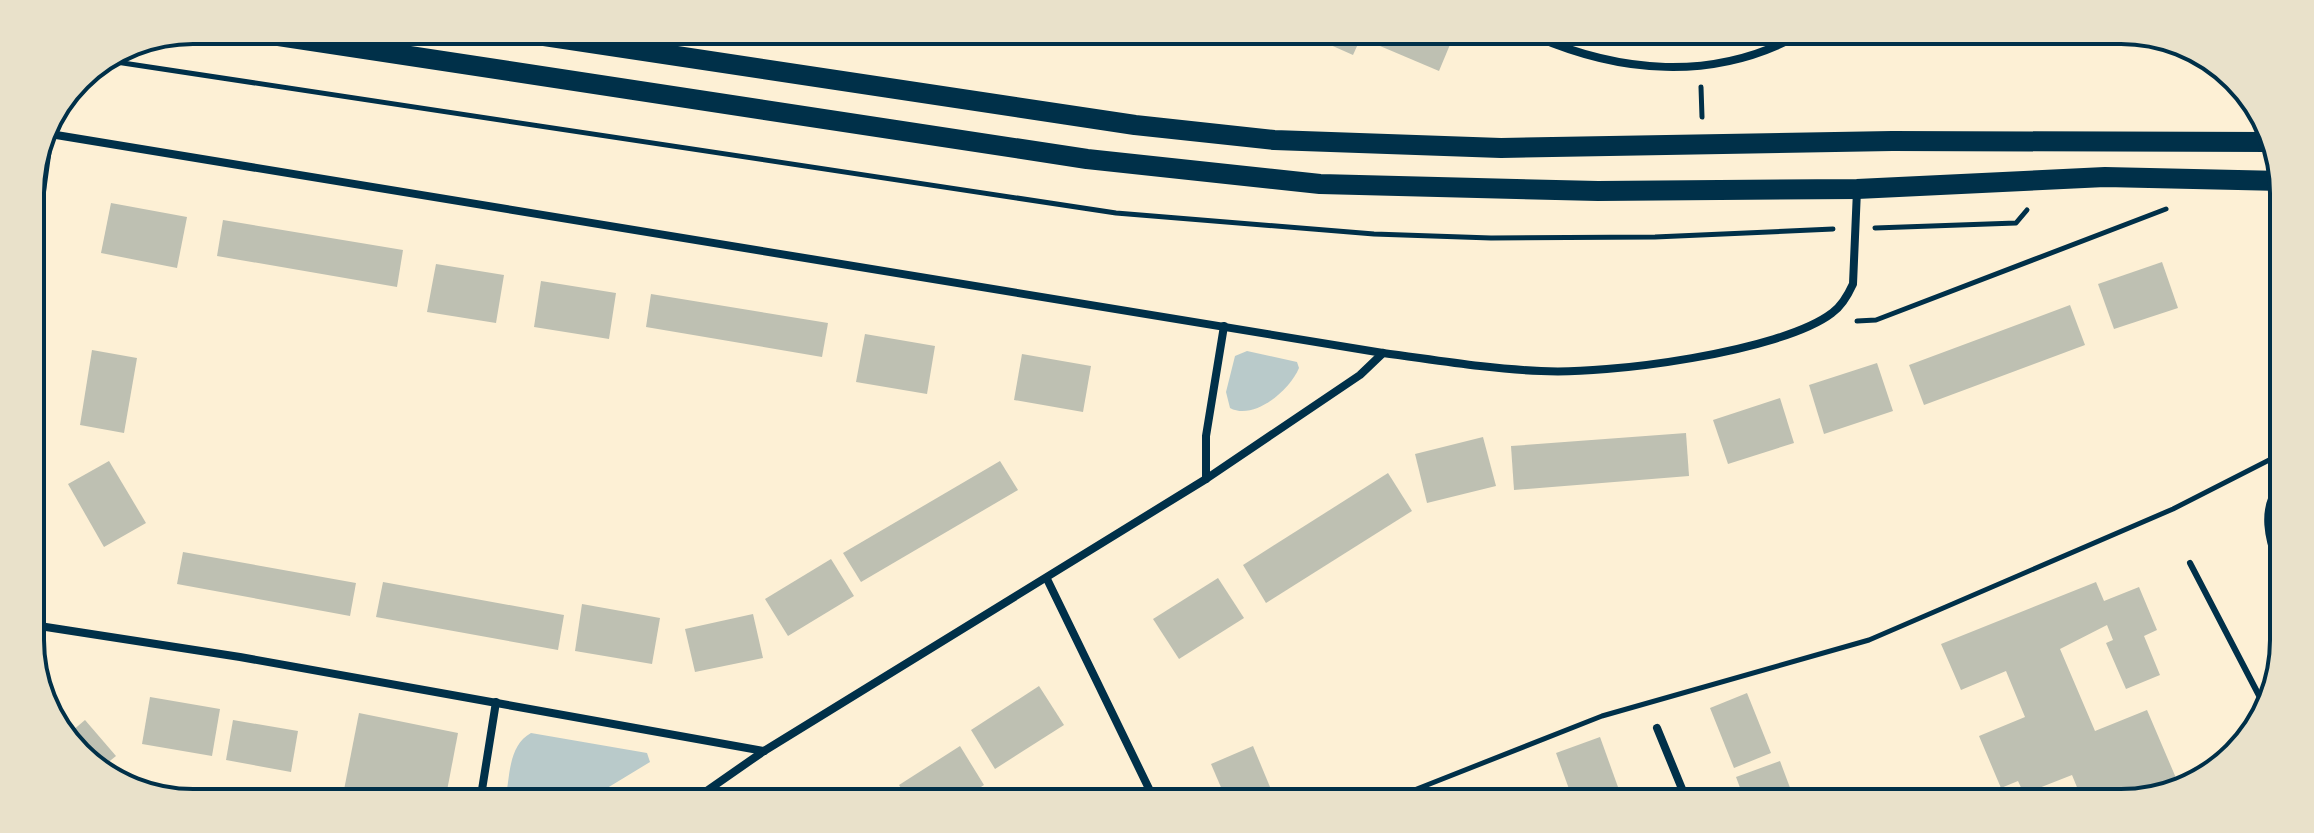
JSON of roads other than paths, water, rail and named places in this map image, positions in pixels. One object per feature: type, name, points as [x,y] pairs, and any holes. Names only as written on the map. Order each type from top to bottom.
[{"type":"main road","points":[[331,44],[1087,159],[1230,177],[1489,191],[1857,189],[2105,177],[2269,181]]},
{"type":"main road","points":[[597,44],[1104,121],[1274,140],[1501,148],[1922,141],[2261,142]]},
{"type":"street","points":[[1559,44],[1616,63],[1675,69],[1745,58],[1778,44]]},
{"type":"street","points":[[56,134],[1383,353],[1487,367],[1585,372],[1651,365],[1779,338],[1834,313],[1853,284],[1857,189]]},
{"type":"street","points":[[1206,479],[1206,436],[1224,326]]},
{"type":"street","points":[[709,789],[764,751],[1206,479],[1360,375],[1383,353]]},
{"type":"street","points":[[1047,579],[1149,789]]},
{"type":"street","points":[[44,627],[496,702],[764,751]]},
{"type":"street","points":[[482,789],[496,702]]},
{"type":"street","points":[[1657,728],[1682,789]]},
{"type":"lane","points":[[2270,502],[2267,507],[2270,544]]},
{"type":"lane","points":[[2190,563],[2259,696]]}]
